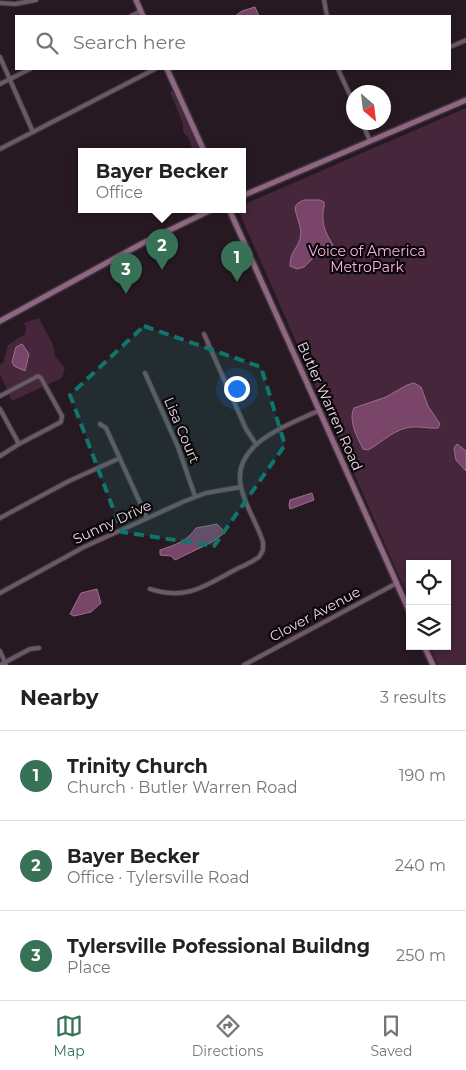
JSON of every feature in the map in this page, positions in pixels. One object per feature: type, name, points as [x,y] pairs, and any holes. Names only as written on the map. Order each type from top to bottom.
[{"type":"main road","points":[[136,0],[142,14]]},
{"type":"main road","points":[[167,70],[203,148]]},
{"type":"main road","points":[[246,194],[466,100]]},
{"type":"main road","points":[[0,321],[142,243],[205,213]]},
{"type":"main road","name":"Butler Warren Road","points":[[231,213],[407,605]]},
{"type":"main road","points":[[426,650],[433,665]]},
{"type":"street","points":[[0,3],[15,4],[36,0]]},
{"type":"street","points":[[324,0],[327,15]]},
{"type":"street","points":[[451,47],[466,40]]},
{"type":"street","points":[[0,57],[33,132]]},
{"type":"street","points":[[0,84],[28,70]]},
{"type":"street","points":[[0,149],[153,70]]},
{"type":"street","points":[[338,70],[346,86]]},
{"type":"street","points":[[365,130],[370,141]]},
{"type":"street","points":[[204,334],[246,429],[256,444]]},
{"type":"street","name":"Lisa Court","points":[[145,374],[184,463],[196,496]]},
{"type":"street","points":[[0,396],[38,376],[41,378],[62,416],[61,422],[0,456]]},
{"type":"street","points":[[0,409],[19,444]]},
{"type":"street","points":[[150,589],[169,594],[192,592],[207,586],[258,556],[263,550],[263,542],[241,487],[240,475],[242,464],[247,453],[256,444],[320,410]]},
{"type":"street","points":[[100,424],[106,428],[147,518]]},
{"type":"street","points":[[0,518],[68,481],[120,458]]},
{"type":"street","name":"Sunny Drive","points":[[0,593],[84,547],[196,496],[241,487]]},
{"type":"street","name":"Clover Avenue","points":[[244,665],[397,583]]},
{"type":"street","points":[[0,665],[6,664],[30,650],[39,648]]},
{"type":"street","points":[[0,651],[6,664]]},
{"type":"highlighted area","points":[[144,326],[261,367],[285,445],[214,546],[122,532],[70,395]]},
{"type":"green space","points":[[176,89],[203,148],[192,148],[188,137],[183,132],[183,124],[170,92]]},
{"type":"green space","name":"Voice of America MetroPark","points":[[466,108],[466,665],[438,665],[432,650],[451,650],[451,560],[406,560],[406,592],[239,213],[246,213],[246,204]]},
{"type":"green space","points":[[39,318],[53,345],[55,356],[65,368],[62,378],[12,401],[0,376],[0,364],[3,363],[8,345],[25,334],[26,328],[24,323]]},
{"type":"shaded area","points":[[255,7],[259,15],[236,15]]},
{"type":"shaded area","points":[[304,200],[320,200],[324,202],[323,223],[333,249],[314,257],[304,267],[297,269],[290,266],[292,254],[301,235],[295,207]]},
{"type":"shaded area","points":[[22,344],[29,354],[25,371],[14,366],[12,362],[16,347]]},
{"type":"shaded area","points":[[414,383],[421,387],[428,406],[440,424],[438,428],[406,428],[368,450],[363,449],[353,423],[352,413],[354,408],[386,397]]},
{"type":"shaded area","points":[[457,444],[466,451],[466,471],[456,460],[454,448]]},
{"type":"shaded area","points":[[312,493],[314,500],[290,509],[290,500]]},
{"type":"shaded area","points":[[217,524],[224,531],[223,534],[212,542],[175,560],[171,556],[160,555],[160,550],[185,540],[196,528]]},
{"type":"shaded area","points":[[97,589],[101,603],[91,612],[74,616],[70,614],[81,593]]},
{"type":"place","name":"Bayer Becker","points":[[162,270]]},
{"type":"place","name":"Trinity Church","points":[[237,282]]},
{"type":"place","name":"Tylersville Pofessional Buildng","points":[[126,294]]}]
